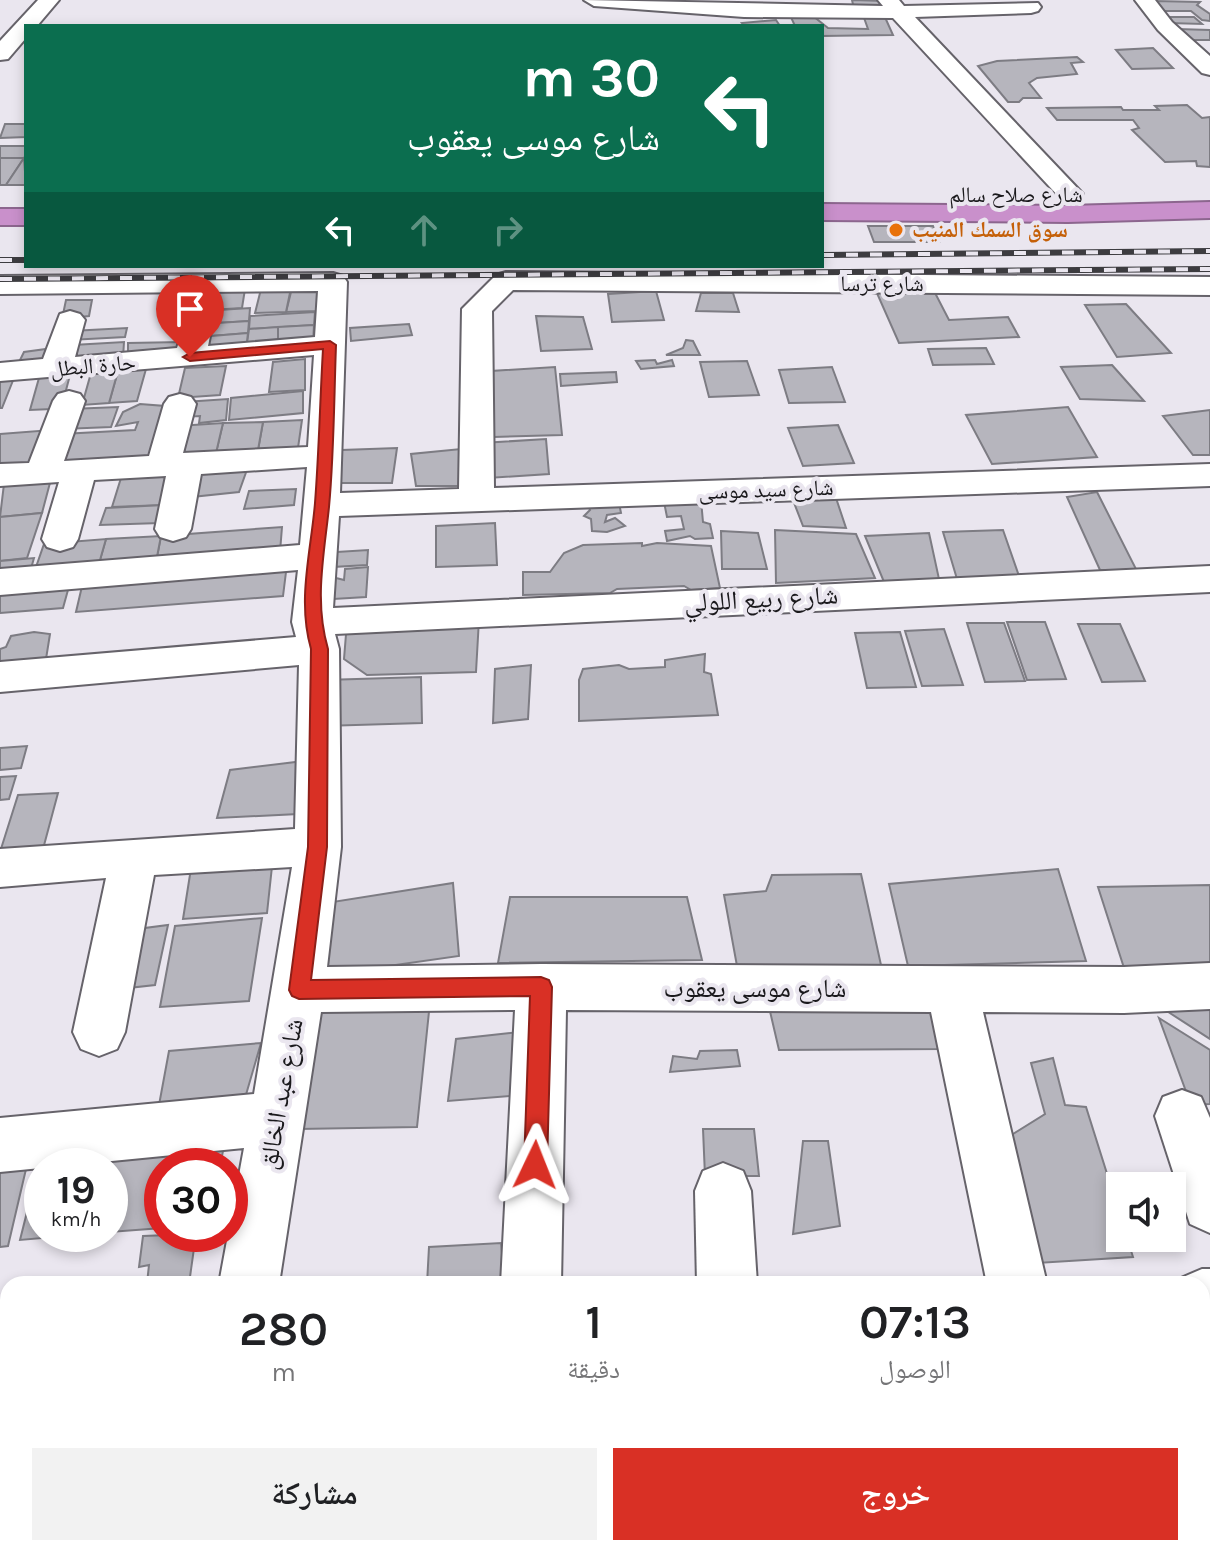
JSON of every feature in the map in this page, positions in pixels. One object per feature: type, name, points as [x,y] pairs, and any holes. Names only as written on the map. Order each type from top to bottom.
[{"type":"highway","name":"شارع صلاح سالم","points":[[824,212],[1069,204],[1210,194]]},
{"type":"highway","name":"شارع صلاح سالم","points":[[824,195],[1210,210]]},
{"type":"highway","points":[[0,198],[24,198]]},
{"type":"highway","points":[[1069,204],[1210,229]]},
{"type":"highway","points":[[0,217],[24,217]]},
{"type":"street","points":[[27,24],[49,0]]},
{"type":"street","points":[[594,0],[757,6],[1031,7]]},
{"type":"street","points":[[1145,0],[1165,26],[1210,43]]},
{"type":"street","points":[[894,6],[1069,204]]},
{"type":"street","points":[[0,20],[30,21]]},
{"type":"street","points":[[0,54],[24,28]]},
{"type":"street","points":[[1189,35],[1210,68]]},
{"type":"street","name":"شارع ترسا","points":[[476,500],[477,309],[506,281],[1210,286]]},
{"type":"street","name":"شارع عبد الخالق","points":[[175,283],[333,282],[322,505],[315,556],[318,847],[299,990],[250,1276]]},
{"type":"street","points":[[0,285],[175,283]]},
{"type":"street","points":[[0,301],[142,292],[175,283]]},
{"type":"street","points":[[190,357],[199,316]]},
{"type":"street","points":[[56,369],[70,320]]},
{"type":"street","name":"حارة البطل","points":[[0,372],[330,345]]},
{"type":"street","points":[[42,473],[69,401]]},
{"type":"street","points":[[173,529],[174,464],[180,404]]},
{"type":"street","points":[[0,475],[325,456]]},
{"type":"street","points":[[60,539],[80,470]]},
{"type":"street","name":"شارع سيد موسى","points":[[322,505],[1210,475]]},
{"type":"street","points":[[0,582],[315,556]]},
{"type":"street","name":"شارع ربيع اللولي","points":[[0,677],[316,636],[1210,579]]},
{"type":"street","points":[[0,868],[318,847]]},
{"type":"street","points":[[99,1032],[134,857]]},
{"type":"street","name":"شارع موسى يعقوب","points":[[299,990],[541,987],[1124,990],[1210,986]]},
{"type":"street","points":[[531,1276],[541,987]]},
{"type":"street","points":[[952,989],[1015,1276]]},
{"type":"street","points":[[1182,1116],[1210,1204]]},
{"type":"street","points":[[0,1145],[276,1118]]},
{"type":"street","points":[[723,1191],[727,1276]]},
{"type":"building","points":[[852,0],[885,1],[888,9],[854,9]]},
{"type":"building","points":[[1154,1],[1200,2],[1197,5],[1210,14],[1210,21],[1202,20],[1191,11],[1162,11]]},
{"type":"building","points":[[808,12],[823,24],[794,24],[789,13]]},
{"type":"building","points":[[863,15],[884,15],[893,35],[824,36],[824,25],[828,28],[868,29]]},
{"type":"building","points":[[1165,17],[1194,17],[1202,24],[1169,23]]},
{"type":"building","points":[[776,20],[779,24],[743,24]]},
{"type":"building","points":[[1177,29],[1210,30],[1210,40],[1186,40]]},
{"type":"building","points":[[1153,48],[1173,68],[1132,69],[1116,50]]},
{"type":"building","points":[[1077,57],[1083,62],[1071,63],[1077,74],[1037,78],[1029,83],[1041,98],[1023,98],[1019,102],[1008,102],[978,66],[997,61]]},
{"type":"building","points":[[1187,105],[1202,118],[1210,117],[1210,167],[1197,166],[1196,161],[1165,162],[1132,130],[1139,128],[1133,120],[1057,120],[1047,108],[1159,110],[1155,106]]},
{"type":"building","points":[[5,124],[24,124],[24,137],[0,138]]},
{"type":"building","points":[[0,146],[24,146],[24,158],[0,158]]},
{"type":"building","points":[[0,158],[24,158],[6,185],[0,185]]},
{"type":"building","points":[[24,158],[24,185],[6,185]]},
{"type":"building","points":[[868,226],[933,226],[939,242],[874,242]]},
{"type":"building","points":[[321,287],[317,311],[286,312],[292,288]]},
{"type":"building","points":[[291,288],[286,312],[255,313],[261,289]]},
{"type":"building","points":[[245,289],[242,308],[194,311],[197,292]]},
{"type":"building","points":[[933,289],[949,320],[1008,317],[1019,337],[899,343],[876,291]]},
{"type":"building","points":[[656,291],[664,320],[612,322],[608,294]]},
{"type":"building","points":[[701,293],[733,293],[739,312],[696,311]]},
{"type":"building","points":[[66,300],[92,300],[89,316],[62,319]]},
{"type":"building","points":[[1126,304],[1171,353],[1117,357],[1085,305]]},
{"type":"building","points":[[250,308],[249,321],[201,324],[203,311]]},
{"type":"building","points":[[315,312],[314,325],[249,329],[250,316]]},
{"type":"building","points":[[536,316],[583,317],[592,349],[541,351]]},
{"type":"building","points":[[249,321],[248,333],[199,337],[201,324]]},
{"type":"building","points":[[409,324],[412,335],[351,341],[350,328]]},
{"type":"building","points":[[314,325],[313,344],[278,347],[278,327]]},
{"type":"building","points":[[278,327],[278,347],[246,349],[249,329]]},
{"type":"building","points":[[127,328],[125,337],[70,340],[71,331]]},
{"type":"building","points":[[248,333],[246,349],[196,353],[199,337]]},
{"type":"building","points":[[686,340],[693,341],[700,355],[666,355],[683,348]]},
{"type":"building","points":[[124,342],[123,358],[68,360],[73,345]]},
{"type":"building","points":[[182,342],[179,356],[128,358],[128,343]]},
{"type":"building","points":[[986,348],[994,364],[933,365],[928,349]]},
{"type":"building","points":[[46,349],[43,360],[19,362],[24,352]]},
{"type":"building","points":[[305,359],[305,390],[269,392],[273,362]]},
{"type":"building","points":[[655,360],[657,364],[672,360],[674,366],[641,369],[636,361]]},
{"type":"building","points":[[747,361],[759,395],[709,397],[700,362]]},
{"type":"building","points":[[1112,365],[1144,401],[1080,399],[1061,367]]},
{"type":"building","points":[[226,366],[220,395],[178,398],[185,368]]},
{"type":"building","points":[[555,367],[562,435],[494,437],[491,371]]},
{"type":"building","points":[[832,367],[845,402],[789,403],[779,370]]},
{"type":"building","points":[[146,369],[137,401],[109,403],[118,371]]},
{"type":"building","points":[[118,371],[109,403],[82,405],[91,373]]},
{"type":"building","points":[[616,372],[617,382],[561,386],[560,374]]},
{"type":"building","points":[[70,375],[65,394],[52,409],[30,410],[39,378]]},
{"type":"building","points":[[14,378],[2,408],[0,408],[0,380]]},
{"type":"building","points":[[303,391],[303,413],[229,420],[231,398]]},
{"type":"building","points":[[228,399],[226,420],[199,423],[200,416],[182,417],[184,402]]},
{"type":"building","points":[[140,404],[165,406],[150,458],[52,466],[62,434],[135,430],[138,422],[116,426],[123,412]]},
{"type":"building","points":[[118,407],[111,427],[63,429],[70,409]]},
{"type":"building","points":[[1068,407],[1097,457],[992,464],[966,415]]},
{"type":"building","points":[[1210,410],[1210,455],[1193,455],[1163,416]]},
{"type":"building","points":[[302,420],[298,448],[258,450],[263,422]]},
{"type":"building","points":[[263,422],[258,450],[216,453],[223,423]]},
{"type":"building","points":[[223,423],[216,453],[171,454],[178,426]]},
{"type":"building","points":[[838,425],[854,463],[803,466],[788,428]]},
{"type":"building","points":[[51,430],[41,465],[0,468],[0,434]]},
{"type":"building","points":[[546,439],[549,474],[488,478],[482,443]]},
{"type":"building","points":[[397,448],[392,483],[340,483],[342,450]]},
{"type":"building","points":[[471,448],[472,486],[416,486],[411,454]]},
{"type":"building","points":[[202,463],[249,464],[239,492],[182,498]]},
{"type":"building","points":[[173,475],[164,505],[112,507],[121,478]]},
{"type":"building","points":[[51,479],[42,513],[0,517],[4,484]]},
{"type":"building","points":[[296,489],[294,505],[244,509],[249,491]]},
{"type":"building","points":[[1097,492],[1138,573],[1100,570],[1067,497]]},
{"type":"building","points":[[791,495],[835,495],[846,528],[803,526]]},
{"type":"building","points":[[701,500],[703,522],[710,524],[713,538],[695,539],[690,536],[667,541],[665,531],[684,529],[681,516],[667,517],[664,502]]},
{"type":"building","points":[[587,503],[619,503],[621,513],[607,515],[605,522],[615,518],[625,526],[607,532],[592,531],[591,519],[584,516],[590,510]]},
{"type":"building","points":[[164,505],[160,523],[100,525],[106,508]]},
{"type":"building","points":[[42,513],[27,558],[0,561],[0,517]]},
{"type":"building","points":[[495,523],[497,565],[436,567],[436,526]]},
{"type":"building","points":[[282,527],[280,552],[156,562],[161,536]]},
{"type":"building","points":[[775,530],[856,534],[875,578],[776,583]]},
{"type":"building","points":[[1003,530],[1019,576],[957,579],[943,532]]},
{"type":"building","points":[[721,531],[758,533],[767,569],[722,569]]},
{"type":"building","points":[[929,533],[939,579],[884,582],[865,536]]},
{"type":"building","points":[[161,536],[156,562],[98,567],[106,539]]},
{"type":"building","points":[[106,539],[98,567],[35,570],[44,544]]},
{"type":"building","points":[[642,543],[642,546],[657,543],[711,546],[720,588],[691,590],[684,586],[617,589],[610,593],[523,595],[523,572],[550,572],[564,553],[583,545]]},
{"type":"building","points":[[368,550],[367,565],[333,567],[332,577],[344,580],[345,569],[368,567],[366,597],[317,600],[321,553]]},
{"type":"building","points":[[34,558],[30,572],[0,575],[0,561]]},
{"type":"building","points":[[287,564],[283,596],[76,612],[83,582]]},
{"type":"building","points":[[71,579],[63,608],[0,613],[0,586]]},
{"type":"building","points":[[479,619],[476,672],[367,675],[344,659],[347,622]]},
{"type":"building","points":[[1007,622],[1045,622],[1066,679],[1027,680]]},
{"type":"building","points":[[967,623],[1004,623],[1025,681],[985,682]]},
{"type":"building","points":[[1078,624],[1120,624],[1145,681],[1102,682]]},
{"type":"building","points":[[944,629],[963,685],[922,686],[905,631]]},
{"type":"building","points":[[34,632],[50,634],[46,659],[0,664],[0,649],[6,647],[11,636]]},
{"type":"building","points":[[900,632],[916,687],[867,688],[855,633]]},
{"type":"building","points":[[705,654],[704,672],[711,674],[718,715],[579,721],[579,680],[583,669],[619,665],[629,669],[665,667],[665,660]]},
{"type":"building","points":[[531,665],[528,719],[493,723],[495,669]]},
{"type":"building","points":[[421,677],[422,723],[323,726],[325,680]]},
{"type":"building","points":[[27,746],[21,768],[0,770],[0,748]]},
{"type":"building","points":[[304,761],[298,814],[217,818],[230,770]]},
{"type":"building","points":[[16,776],[9,799],[0,800],[0,777]]},
{"type":"building","points":[[58,793],[43,849],[0,852],[18,795]]},
{"type":"building","points":[[273,857],[267,913],[183,919],[192,862]]},
{"type":"building","points":[[1058,869],[1086,961],[908,966],[889,884]]},
{"type":"building","points":[[861,874],[881,965],[737,966],[724,895],[766,891],[772,875]]},
{"type":"building","points":[[453,883],[459,956],[318,976],[326,903]]},
{"type":"building","points":[[1210,885],[1210,969],[1125,971],[1098,887]]},
{"type":"building","points":[[510,897],[687,897],[702,960],[498,963]]},
{"type":"building","points":[[262,918],[249,1001],[160,1007],[175,926]]},
{"type":"building","points":[[168,925],[155,985],[110,990],[122,931]]},
{"type":"building","points":[[930,998],[943,1049],[779,1050],[769,1007]]},
{"type":"building","points":[[317,1000],[430,1002],[417,1127],[299,1129]]},
{"type":"building","points":[[1210,1005],[1210,1039],[1159,1006]]},
{"type":"building","points":[[1159,1018],[1210,1050],[1210,1104],[1191,1105]]},
{"type":"building","points":[[519,1032],[523,1095],[448,1101],[456,1039]]},
{"type":"building","points":[[261,1043],[243,1105],[159,1105],[169,1051]]},
{"type":"building","points":[[737,1050],[740,1066],[670,1072],[673,1056],[697,1059],[700,1051]]},
{"type":"building","points":[[1053,1058],[1065,1105],[1086,1107],[1106,1172],[1106,1252],[1131,1252],[1133,1257],[1037,1263],[1005,1139],[1045,1114],[1031,1063]]},
{"type":"building","points":[[703,1129],[754,1129],[759,1176],[705,1176]]},
{"type":"building","points":[[225,1141],[224,1148],[144,1148],[144,1229],[128,1231],[128,1149]]},
{"type":"building","points":[[803,1141],[828,1141],[840,1226],[793,1234]]},
{"type":"building","points":[[24,1153],[24,1178],[8,1246],[0,1247],[0,1157]]},
{"type":"building","points":[[143,1236],[144,1252],[193,1252],[190,1276],[148,1276],[149,1265],[139,1267]]},
{"type":"building","points":[[501,1243],[504,1276],[427,1276],[429,1247]]},
{"type":"railway","points":[[824,255],[1210,251]]},
{"type":"railway","points":[[0,260],[24,260]]},
{"type":"railway","points":[[0,279],[1210,269]]},
{"type":"place","name":"سوق السمك المنيب","points":[[896,230]]},
{"type":"route","points":[[190,357],[330,345],[312,622],[319,649],[318,847],[299,990],[541,987],[535,1165]]}]
